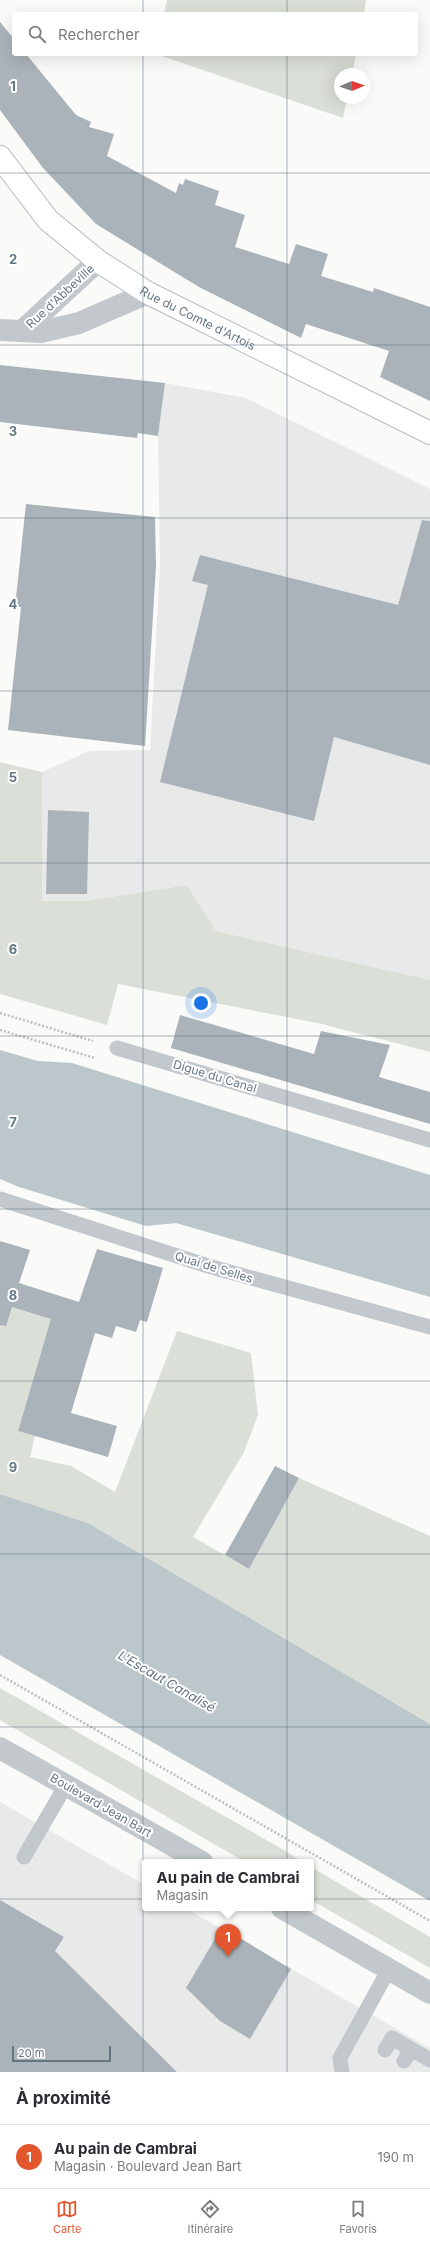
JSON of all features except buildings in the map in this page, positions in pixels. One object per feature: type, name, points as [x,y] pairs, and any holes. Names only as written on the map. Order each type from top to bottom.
[{"type":"main road","name":"Rue du Comte d'Artois","points":[[0,157],[48,220],[98,261],[148,293],[430,433]]},
{"type":"street","name":"Rue d'Abbeville","points":[[22,332],[98,261]]},
{"type":"street","name":"Rue d'Abbeville","points":[[0,330],[41,332],[79,323],[148,293]]},
{"type":"street","name":"Boulevard Jean Bart","points":[[0,1748],[197,1859]]},
{"type":"street","points":[[287,1911],[430,1993]]},
{"type":"lane","name":"Digue du Canal","points":[[117,1048],[430,1140]]},
{"type":"lane","name":"Quai de Selles","points":[[0,1199],[208,1266],[430,1327]]},
{"type":"lane","points":[[24,1857],[66,1784]]},
{"type":"lane","points":[[342,2072],[340,2058],[389,1969]]},
{"type":"lane","points":[[385,2050],[392,2038],[408,2055],[430,2060]]},
{"type":"lane","points":[[425,2072],[430,2064]]},
{"type":"path","points":[[0,1013],[117,1048]]},
{"type":"path","points":[[0,1675],[430,1921]]},
{"type":"shaded area","points":[[167,0],[366,0],[364,12],[164,12]]},
{"type":"shaded area","points":[[162,56],[356,56],[353,68],[334,68],[334,104],[346,104],[343,118]]},
{"type":"shaded area","points":[[165,383],[246,398],[430,489],[430,980],[216,931],[187,885],[86,901],[42,901],[42,772],[89,751],[150,750],[160,564],[158,436]]},
{"type":"shaded area","points":[[0,762],[42,772],[42,901],[86,901],[187,885],[216,931],[430,980],[430,1052],[322,1024],[118,984],[107,1025],[0,994]]},
{"type":"shaded area","points":[[0,1303],[71,1325],[41,1354],[18,1431],[35,1436],[30,1457],[71,1466],[115,1492],[177,1331],[251,1353],[258,1415],[244,1452],[193,1537],[249,1569],[299,1478],[430,1536],[430,1724],[88,1523],[0,1494]]},
{"type":"shaded area","points":[[0,1688],[298,1859],[240,1859],[0,1720]]},
{"type":"shaded area","points":[[0,1802],[142,1883],[142,1911],[190,1911],[430,2048],[430,2072],[0,2072]]},
{"type":"shaded area","points":[[314,1869],[430,1937],[430,1968],[314,1902]]},
{"type":"water","points":[[0,1050],[38,1061],[72,1063],[430,1175],[430,1297],[176,1223],[146,1226],[19,1187],[0,1179]]},
{"type":"water","name":"L'Escaut Canalisé","points":[[0,1494],[88,1523],[430,1724],[430,1901],[0,1655]]},
{"type":"place","name":"Au pain de Cambrai","points":[[228,1957]]}]
